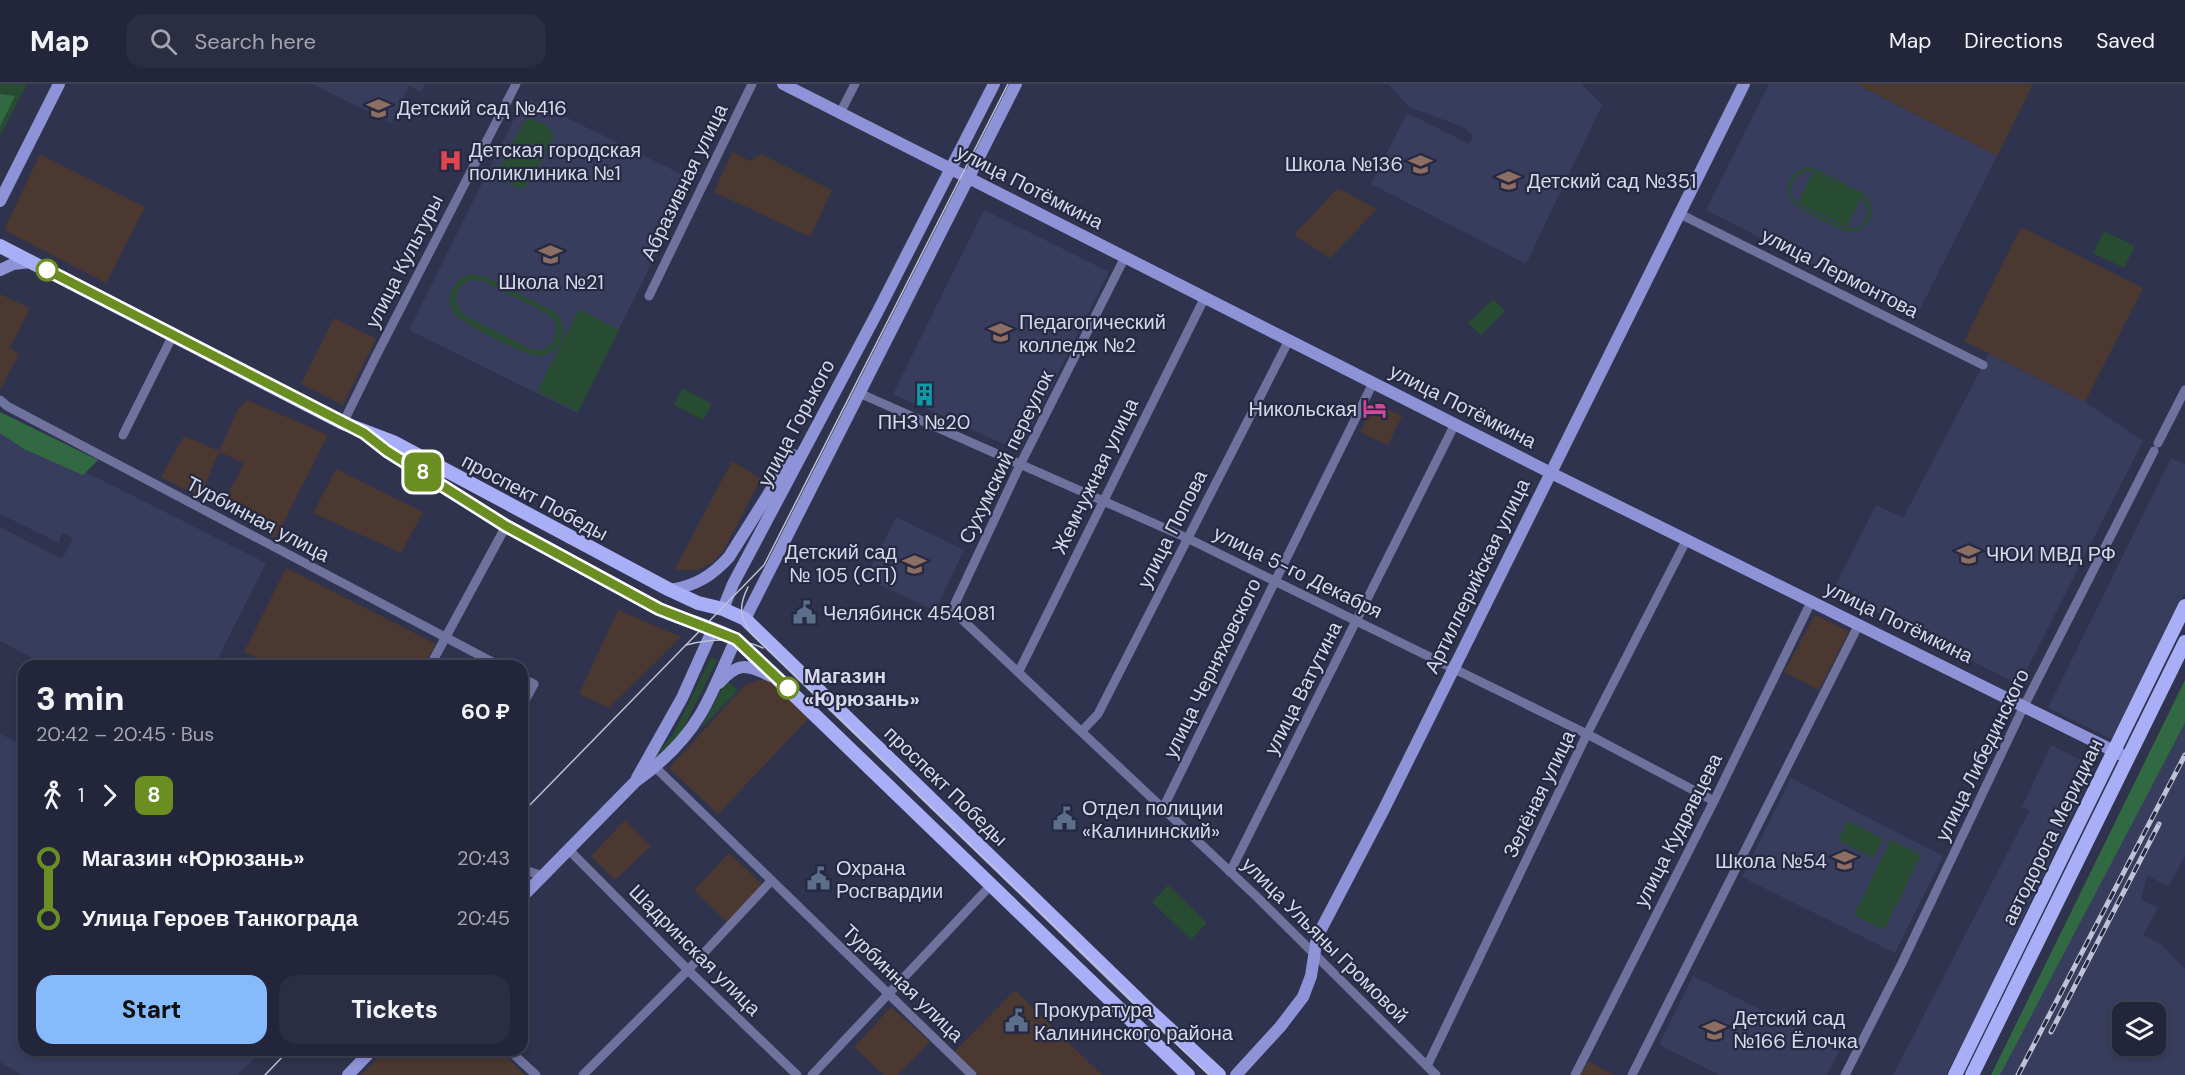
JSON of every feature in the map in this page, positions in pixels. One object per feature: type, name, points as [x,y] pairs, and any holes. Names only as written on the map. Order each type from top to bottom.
[{"type":"main road","name":"проспект Победы","points":[[0,246],[343,423],[364,433],[393,442],[670,590],[698,603],[723,609],[745,619],[1219,1075]]},
{"type":"main road","name":"проспект Победы","points":[[364,433],[387,451],[506,526],[659,609],[684,621],[713,629],[736,639],[1188,1075]]},
{"type":"main road","name":"автодорога Меридиан","points":[[1955,1075],[2185,606]]},
{"type":"main road","name":"улица Горького","points":[[713,629],[723,609]]},
{"type":"main road","name":"улица Горького","points":[[736,639],[745,619]]},
{"type":"main road","name":"автодорога Меридиан","points":[[1972,1075],[2185,642]]},
{"type":"street","points":[[0,201],[59,84]]},
{"type":"street","name":"улица Культуры","points":[[343,423],[516,84]]},
{"type":"street","name":"Абразивная улица","points":[[649,296],[752,84]]},
{"type":"street","name":"улица Потёмкина","points":[[783,84],[1455,424],[2128,758]]},
{"type":"street","points":[[840,113],[855,84]]},
{"type":"street","name":"улица Горького","points":[[723,609],[733,584],[878,311],[994,84]]},
{"type":"street","name":"улица Горького","points":[[745,619],[1016,84]]},
{"type":"street","name":"Артиллерийская улица","points":[[1236,1075],[1296,1009],[1311,977],[1317,937],[1383,811],[1744,84]]},
{"type":"street","name":"улица Лермонтова","points":[[1680,214],[1983,365]]},
{"type":"street","name":"Сухумский переулок","points":[[952,610],[1020,465],[1125,257]]},
{"type":"street","points":[[0,270],[14,264],[32,262]]},
{"type":"street","name":"Жемчужная улица","points":[[1019,671],[1205,297]]},
{"type":"street","points":[[878,311],[896,321]]},
{"type":"street","points":[[123,435],[172,335]]},
{"type":"street","name":"улица Попова","points":[[1082,731],[1098,714],[1288,340]]},
{"type":"street","name":"улица Черняховского","points":[[1163,808],[1373,382]]},
{"type":"street","name":"улица Либединского","points":[[1845,1075],[1907,953],[2024,706],[2185,390]]},
{"type":"street","name":"улица 5-го Декабря","points":[[859,393],[1187,538],[1587,734],[1714,801]]},
{"type":"street","name":"Турбинная улица","points":[[0,400],[7,406],[282,553],[488,660]]},
{"type":"street","name":"улица Ватутина","points":[[1230,872],[1455,424]]},
{"type":"street","points":[[670,590],[698,582],[729,557],[795,451],[814,432]]},
{"type":"street","points":[[433,660],[506,526]]},
{"type":"street","name":"Зелёная улица","points":[[1427,1066],[1587,734],[1687,539]]},
{"type":"street","name":"улица Кудрявцева","points":[[1575,1075],[1714,801],[1812,600]]},
{"type":"street","name":"улица Ульяны Громовой","points":[[952,610],[1230,872],[1436,1075]]},
{"type":"street","points":[[1632,1075],[1859,624]]},
{"type":"street","name":"улица Горького","points":[[635,782],[682,698],[713,629]]},
{"type":"street","name":"улица Горького","points":[[528,891],[635,782],[655,767],[686,734],[700,715],[736,639]]},
{"type":"street","name":"улица Горького","points":[[710,693],[729,672],[741,666],[753,667],[778,678]]},
{"type":"street","points":[[528,681],[534,684],[528,695]]},
{"type":"street","name":"Турбинная улица","points":[[655,767],[972,1075]]},
{"type":"street","name":"Шадринская улица","points":[[568,849],[688,970],[797,1075]]},
{"type":"street","points":[[528,871],[543,876]]},
{"type":"street","points":[[583,1075],[688,970],[771,881]]},
{"type":"street","points":[[812,1075],[991,885]]},
{"type":"street","points":[[348,1075],[366,1056]]},
{"type":"street","points":[[515,1056],[536,1075]]},
{"type":"shaded area","name":"Детский сад №416","points":[[313,84],[425,84],[421,92],[409,86],[391,123]]},
{"type":"shaded area","name":"Детский сад №351","points":[[1388,84],[1581,84],[1602,105],[1526,264],[1371,184],[1407,113],[1469,144],[1473,136],[1463,127],[1409,107]]},
{"type":"shaded area","points":[[1769,84],[1856,84],[1997,156],[1916,317],[1706,210]]},
{"type":"shaded area","points":[[1856,84],[2033,84],[1997,156]]},
{"type":"shaded area","name":"Школа №21","points":[[525,97],[693,180],[577,413],[409,330]]},
{"type":"shaded area","points":[[732,152],[750,161],[761,154],[832,190],[810,237],[714,192]]},
{"type":"shaded area","points":[[40,154],[145,207],[106,283],[4,230]]},
{"type":"shaded area","points":[[1338,188],[1377,209],[1330,258],[1294,235]]},
{"type":"shaded area","name":"Педагогический колледж №2","points":[[984,210],[1109,272],[1019,451],[893,394]]},
{"type":"shaded area","points":[[2021,227],[2143,288],[2085,402],[1964,341]]},
{"type":"shaded area","points":[[0,294],[30,308],[10,348],[19,354],[0,390]]},
{"type":"shaded area","points":[[334,318],[376,339],[343,405],[301,384]]},
{"type":"shaded area","name":"ЧЮИ МВД РФ","points":[[1989,354],[2085,402],[2143,441],[2019,685],[1833,590],[1876,505],[1903,518]]},
{"type":"shaded area","points":[[247,400],[328,435],[275,539],[221,508],[244,463],[219,452],[200,497],[161,477],[184,436],[219,451],[238,409]]},
{"type":"shaded area","points":[[1374,403],[1402,416],[1388,445],[1360,432]]},
{"type":"shaded area","points":[[0,429],[266,563],[217,660],[36,660],[0,641],[0,527],[62,559],[73,538],[62,533],[59,543],[0,514]]},
{"type":"shaded area","points":[[2171,458],[2185,464],[2185,593],[2111,739],[2048,708]]},
{"type":"shaded area","points":[[732,461],[761,479],[722,553],[712,563],[697,570],[674,570]]},
{"type":"shaded area","points":[[336,469],[423,512],[401,553],[313,513]]},
{"type":"shaded area","name":"Детский сад № 105 (СП)","points":[[896,517],[964,550],[935,611],[866,578]]},
{"type":"shaded area","points":[[286,568],[436,644],[427,660],[263,660],[244,652]]},
{"type":"shaded area","points":[[618,610],[681,637],[609,708],[579,694]]},
{"type":"shaded area","points":[[1815,615],[1849,631],[1819,690],[1784,672]]},
{"type":"shaded area","points":[[766,678],[811,716],[718,814],[669,768],[745,685]]},
{"type":"shaded area","points":[[2185,723],[2185,856],[2168,887],[2147,875],[2141,900],[2158,908],[2143,935],[2162,945],[2185,969],[2185,1075],[1999,1075]]},
{"type":"shaded area","points":[[0,734],[18,742],[18,1056],[256,1056],[238,1075],[22,1075],[0,1062]]},
{"type":"shaded area","points":[[2051,745],[2095,767],[1972,1025],[1946,1075],[1893,1075],[2029,811],[2022,807]]},
{"type":"shaded area","name":"Школа №54","points":[[1791,778],[1943,856],[1895,953],[1742,877]]},
{"type":"shaded area","points":[[625,820],[651,846],[615,880],[591,856]]},
{"type":"shaded area","points":[[729,853],[763,885],[728,923],[694,890]]},
{"type":"shaded area","name":"Детский сад №166 Ёлочка","points":[[1693,976],[1840,1049],[1827,1075],[1720,1075],[1659,1045]]},
{"type":"shaded area","name":"Прокуратура Калининского района","points":[[1015,990],[1102,1075],[978,1075],[954,1052]]},
{"type":"shaded area","points":[[891,1007],[930,1042],[898,1075],[884,1075],[854,1047]]},
{"type":"shaded area","points":[[380,1056],[505,1056],[525,1075],[361,1075]]},
{"type":"shaded area","points":[[1588,1061],[1614,1075],[1580,1075]]},
{"type":"green space","points":[[0,84],[27,84],[0,136]]},
{"type":"green space","points":[[0,94],[15,96],[0,126]]},
{"type":"green space","points":[[528,119],[544,124],[554,136],[528,185],[520,189],[501,179],[498,171],[523,124]]},
{"type":"green space","points":[[1816,169],[1864,194],[1871,209],[1870,216],[1863,227],[1850,231],[1845,230],[1819,219],[1796,205],[1789,195],[1788,184],[1798,171]],"holes":[[[1808,171],[1813,172],[1798,203],[1847,227],[1862,196],[1868,210],[1861,225],[1849,228],[1801,206],[1796,202],[1792,197],[1791,187],[1799,175]],[[1813,172],[1817,173],[1861,196]]]},
{"type":"green space","points":[[2104,231],[2135,246],[2124,268],[2093,253]]},
{"type":"green space","points":[[471,274],[486,277],[556,313],[563,328],[559,346],[546,355],[531,355],[494,338],[460,318],[452,308],[450,296],[455,285]],"holes":[[[470,280],[483,281],[548,314],[557,327],[554,342],[544,350],[532,350],[464,315],[456,300],[460,287]]]},
{"type":"green space","points":[[1493,299],[1505,311],[1481,335],[1468,323]]},
{"type":"green space","points":[[579,309],[619,330],[578,412],[537,391]]},
{"type":"green space","points":[[682,388],[712,404],[703,420],[674,405]]},
{"type":"green space","points":[[0,412],[98,460],[83,475],[24,449],[0,433]]},
{"type":"green space","points":[[711,657],[717,660],[680,735],[645,770],[674,733]]},
{"type":"green space","points":[[2185,680],[2185,723],[2000,1075],[1991,1075]]},
{"type":"green space","points":[[726,682],[738,691],[700,729]]},
{"type":"green space","points":[[1848,821],[1883,839],[1873,858],[1838,840]]},
{"type":"green space","points":[[1891,840],[1921,855],[1884,930],[1854,915]]},
{"type":"green space","points":[[1168,885],[1207,923],[1191,940],[1152,902]]},
{"type":"tram line","points":[[528,807],[764,565],[1008,84]]},
{"type":"tram line","points":[[748,587],[743,599],[742,616],[751,633],[1209,1075]]},
{"type":"tram line","points":[[686,645],[725,640],[745,642],[763,648]]},
{"type":"tram line","points":[[265,1075],[283,1056]]},
{"type":"railway","points":[[2018,1075],[2185,755]]},
{"type":"railway","points":[[2051,1032],[2159,824]]},
{"type":"bus line","name":"8","points":[[47,270],[364,433],[387,451],[506,526],[659,609],[684,621],[713,629],[736,639],[788,688]]},
{"type":"place","name":"Детский сад №416","points":[[379,108]]},
{"type":"place","name":"Детская городская поликлиника №1","points":[[451,161]]},
{"type":"place","name":"Школа №136","points":[[1421,164]]},
{"type":"place","name":"Детский сад №351","points":[[1509,181]]},
{"type":"place","name":"Школа №21","points":[[551,255]]},
{"type":"place","name":"Педагогический колледж №2","points":[[1001,333]]},
{"type":"place","name":"ПНЗ №20","points":[[924,394]]},
{"type":"place","name":"Никольская","points":[[1375,409]]},
{"type":"place","name":"ЧЮИ МВД РФ","points":[[1968,554]]},
{"type":"place","name":"Детский сад № 105 (СП)","points":[[915,564]]},
{"type":"place","name":"Челябинск 454081","points":[[805,613]]},
{"type":"place","name":"Магазин «Юрюзань»","points":[[788,688]]},
{"type":"place","name":"Отдел полиции «Калининский»","points":[[1064,819]]},
{"type":"place","name":"Школа №54","points":[[1845,861]]},
{"type":"place","name":"Охрана Росгвардии","points":[[818,879]]},
{"type":"place","name":"Прокуратура Калининского района","points":[[1016,1021]]},
{"type":"place","name":"Детский сад №166 Ёлочка","points":[[1715,1030]]}]
